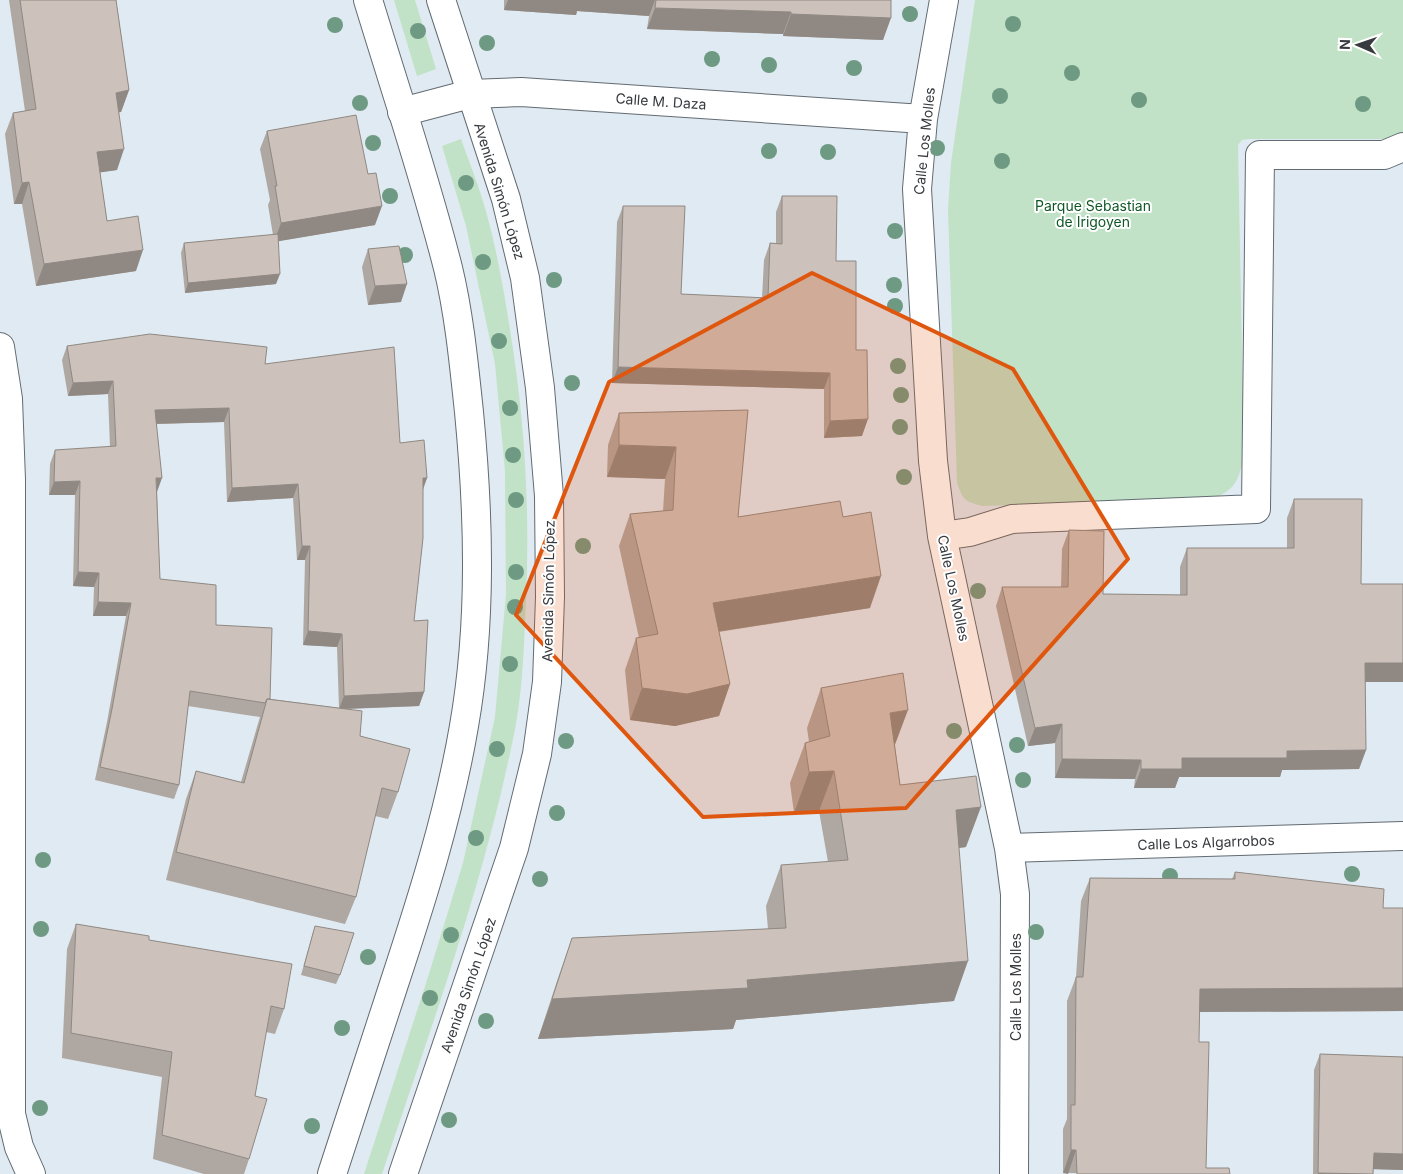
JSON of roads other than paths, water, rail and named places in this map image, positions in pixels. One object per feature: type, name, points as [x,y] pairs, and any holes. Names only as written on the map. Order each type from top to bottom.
[{"type":"street","points":[[332,1174],[420,905],[446,817],[465,725],[475,642],[477,569],[474,468],[464,365],[448,270],[417,158],[368,0]]},
{"type":"street","name":"Avenida Simón López","points":[[403,1174],[514,848],[537,754],[547,682],[550,597],[549,496],[538,370],[525,278],[506,199],[470,94],[441,0]]},
{"type":"street","name":"Calle Los Molles","points":[[944,0],[923,119],[917,189],[933,461],[942,536],[1009,848],[1015,894],[1014,1174]]},
{"type":"street","name":"Calle M. Daza","points":[[402,112],[470,94],[521,92],[923,119]]},
{"type":"street","points":[[942,536],[970,532],[1012,519],[1256,509],[1260,155],[1384,155],[1403,147]]},
{"type":"street","points":[[0,347],[8,399],[11,480],[11,1114],[19,1147],[32,1174]]},
{"type":"street","name":"Calle Los Algarrobos","points":[[1009,848],[1403,836]]},
{"type":"park label","name":"Parque Sebastian de Irigoyen","points":[[1093,214]]}]
